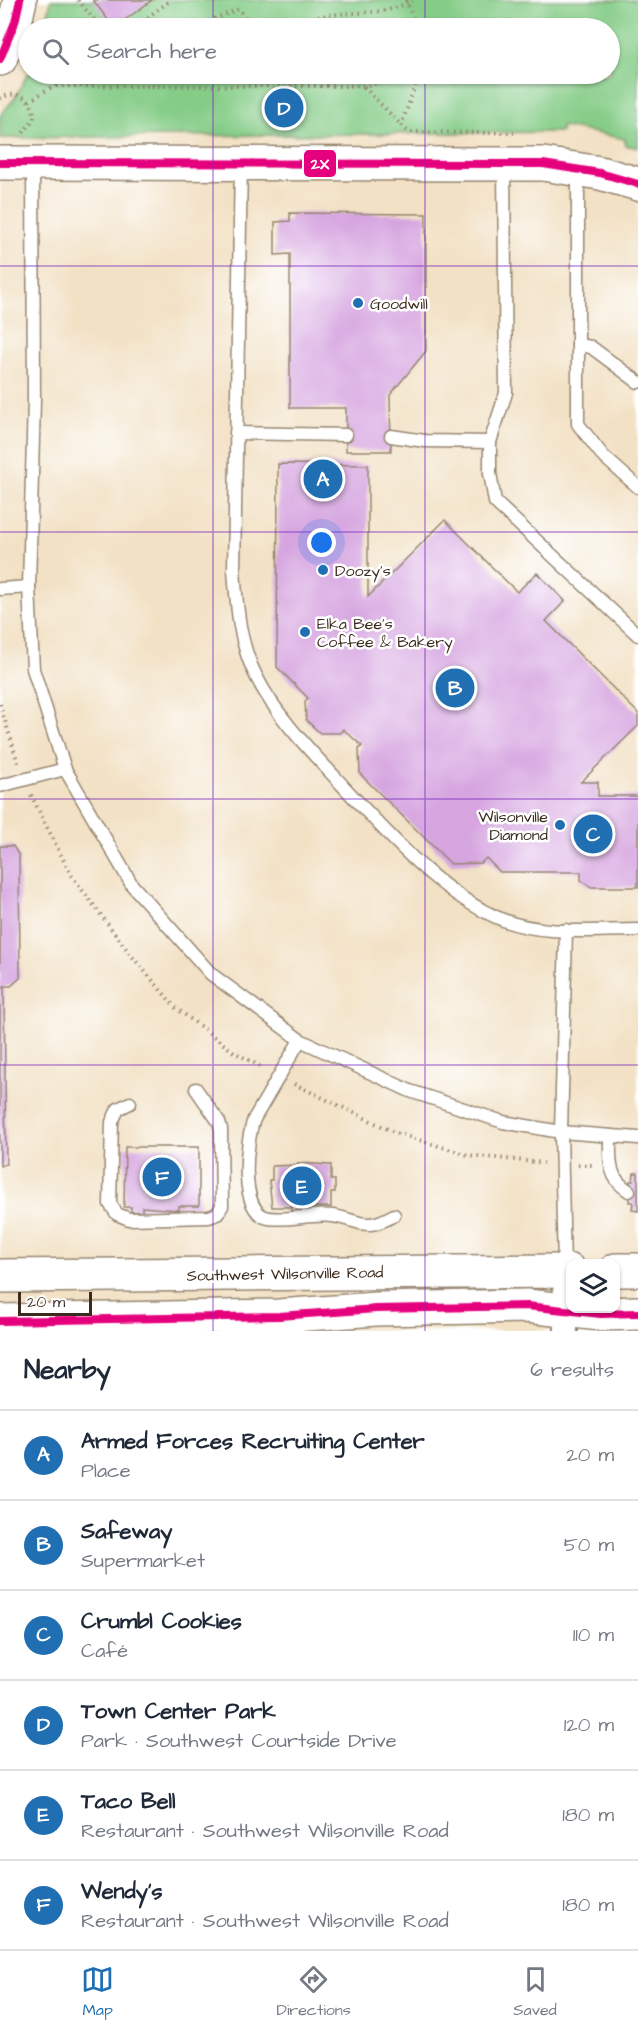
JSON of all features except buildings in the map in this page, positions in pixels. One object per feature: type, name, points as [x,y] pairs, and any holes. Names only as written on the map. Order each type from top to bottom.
[{"type":"main road","points":[[0,59],[15,22],[20,0]]},
{"type":"main road","points":[[8,149],[33,163],[504,164],[578,168],[638,184]]},
{"type":"main road","points":[[620,1270],[638,1270]]},
{"type":"main road","name":"Southwest Wilsonville Road","points":[[0,1276],[566,1271]]},
{"type":"main road","points":[[0,1321],[37,1325],[279,1316],[376,1309],[527,1306],[565,1320],[638,1313]]},
{"type":"street","points":[[565,1320],[566,1296]]},
{"type":"lane","points":[[241,162],[234,570],[238,622],[255,674],[270,702],[312,753],[379,825],[448,889],[485,912],[524,927],[566,930],[638,930]]},
{"type":"lane","points":[[33,163],[34,400],[28,587],[33,669],[64,769],[132,885],[211,974],[300,1040],[410,1091],[503,1122],[561,1132],[638,1138]]},
{"type":"lane","points":[[504,164],[506,393],[490,442],[490,473],[495,502],[638,634]]},
{"type":"lane","points":[[578,168],[578,424],[603,456],[638,487]]},
{"type":"lane","points":[[578,345],[591,346],[638,382]]},
{"type":"lane","points":[[236,434],[346,435]]},
{"type":"lane","points":[[391,436],[426,441],[490,442]]},
{"type":"lane","points":[[0,589],[28,587]]},
{"type":"lane","points":[[0,786],[64,769]]},
{"type":"lane","points":[[566,930],[561,1132],[566,1259]]},
{"type":"lane","points":[[300,1040],[249,1131],[249,1195],[253,1208],[258,1214],[271,1218],[333,1216],[363,1225],[377,1224],[393,1215]]},
{"type":"lane","points":[[130,1103],[118,1109],[111,1122],[110,1204],[113,1209],[129,1219],[209,1217],[217,1214],[222,1206],[221,1129],[219,1122],[196,1089]]},
{"type":"lane","points":[[610,1136],[610,1169],[614,1178],[629,1191]]},
{"type":"path","points":[[78,0],[93,18]]},
{"type":"path","points":[[147,18],[171,0]]},
{"type":"path","points":[[314,18],[324,14],[387,10],[409,1],[414,18]]},
{"type":"path","points":[[216,18],[238,9],[245,18]]},
{"type":"path","points":[[29,101],[59,84]]},
{"type":"path","points":[[56,86],[61,84]]},
{"type":"path","points":[[56,86],[295,84],[363,86],[372,84]]},
{"type":"path","points":[[401,126],[416,84]]},
{"type":"path","points":[[363,86],[408,132],[524,133]]},
{"type":"path","points":[[0,99],[12,94],[24,97],[29,101],[34,119],[28,131],[8,149]]},
{"type":"green space","points":[[51,0],[638,0],[638,148],[625,145],[625,139],[561,126],[561,132],[0,138],[0,116],[14,99],[22,84],[620,84],[620,18],[47,18]]},
{"type":"transit line","name":"2X","points":[[0,59],[15,22],[20,0]]},
{"type":"transit line","name":"2X","points":[[0,163],[543,164],[600,173],[638,184]]},
{"type":"transit line","name":"2X","points":[[0,1321],[279,1316],[376,1309],[527,1306],[601,1314],[638,1313]]},
{"type":"place","name":"Town Center Park","points":[[284,108]]},
{"type":"place","name":"Goodwill","points":[[358,303]]},
{"type":"place","name":"Armed Forces Recruiting Center","points":[[323,479]]},
{"type":"place","name":"Doozy's","points":[[323,570]]},
{"type":"place","name":"Elka Bee's Coffee & Bakery","points":[[305,632]]},
{"type":"place","name":"Safeway","points":[[455,688]]},
{"type":"place","name":"Wilsonville Diamond","points":[[560,825]]},
{"type":"place","name":"Crumbl Cookies","points":[[593,834]]},
{"type":"place","name":"Wendy's","points":[[162,1177]]},
{"type":"place","name":"Taco Bell","points":[[302,1186]]}]
